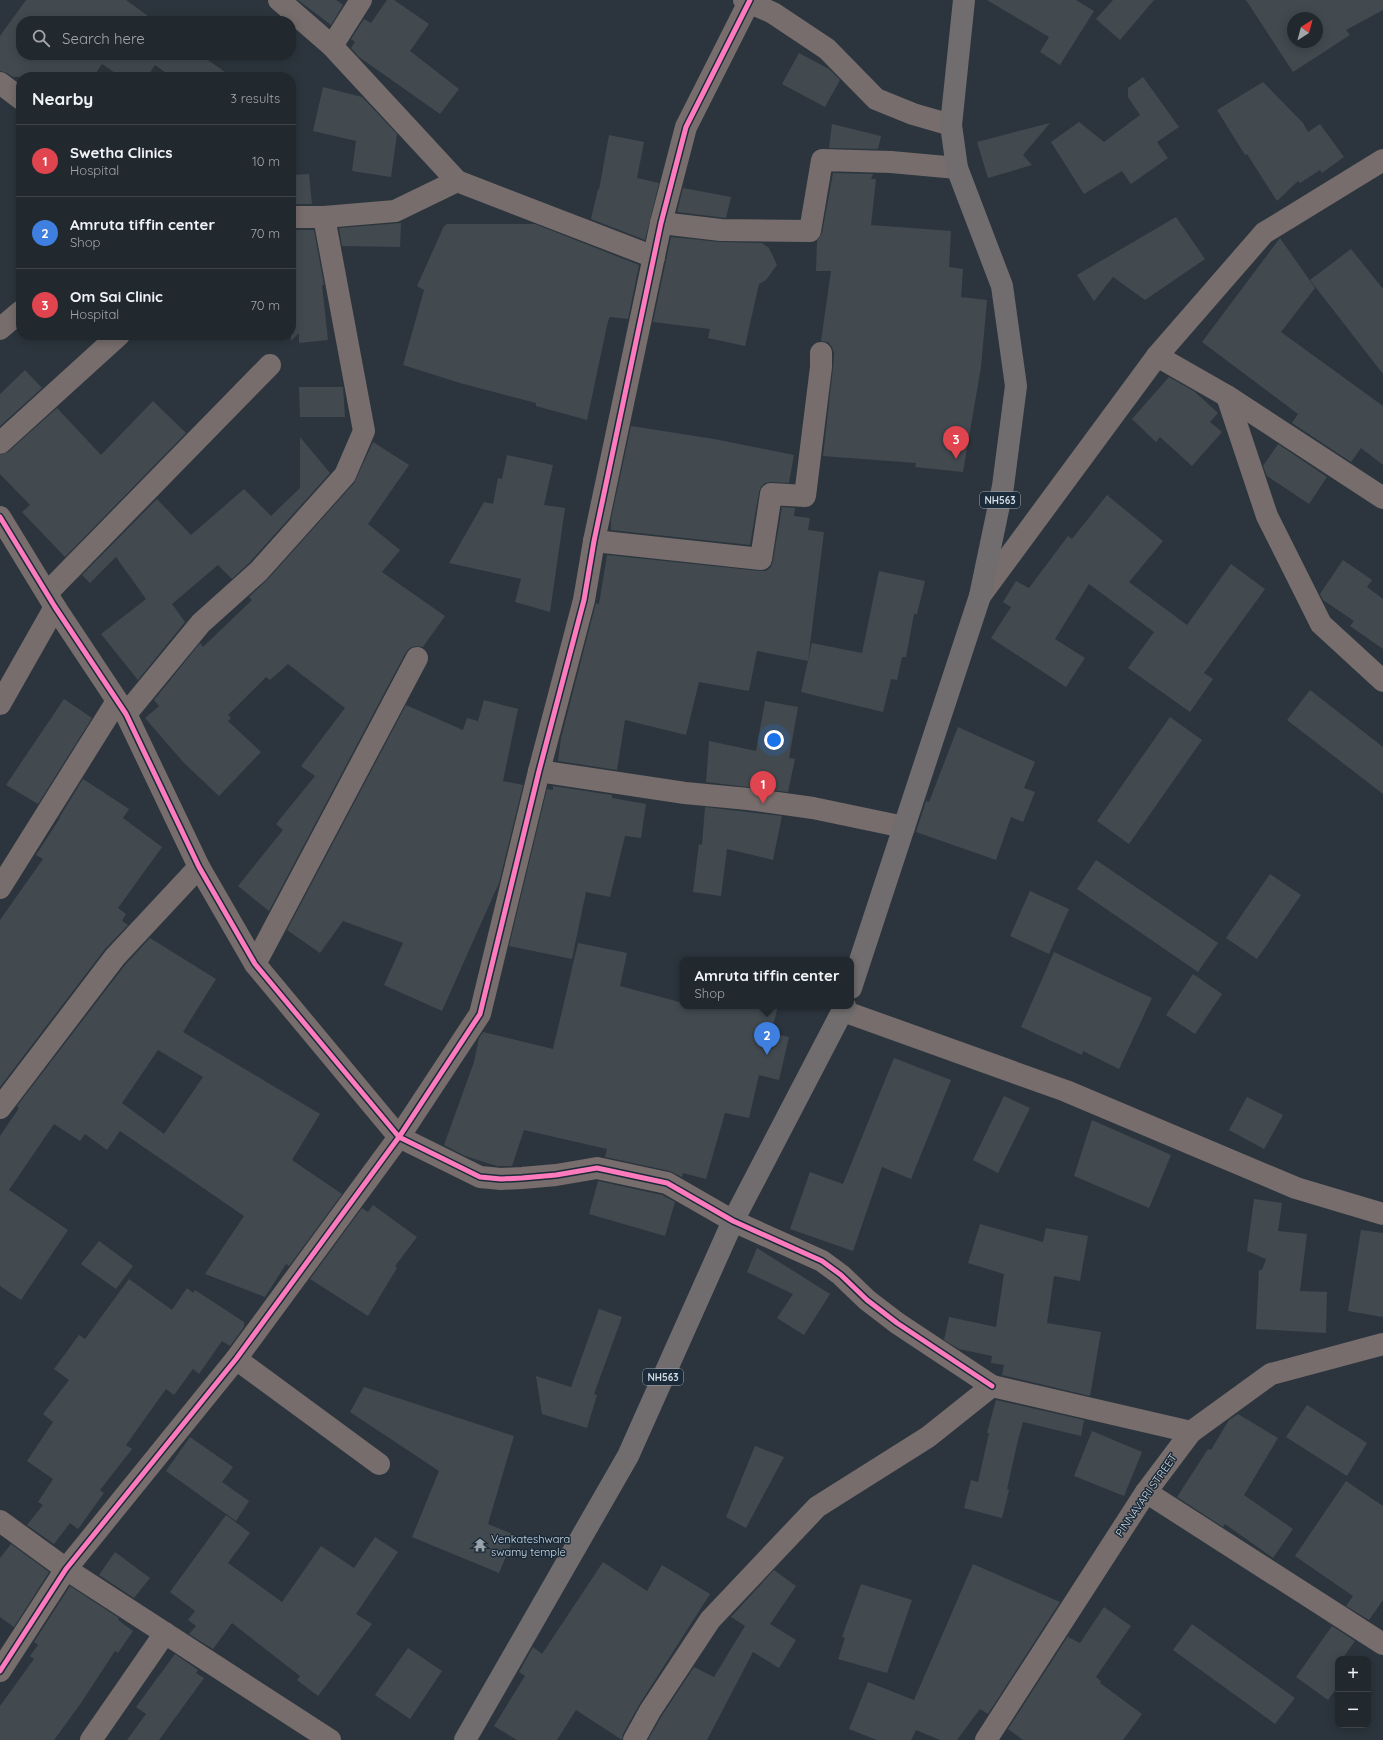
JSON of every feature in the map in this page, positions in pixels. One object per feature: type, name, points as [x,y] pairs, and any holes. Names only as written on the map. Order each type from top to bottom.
[{"type":"highway","name":"NH563","points":[[854,979],[980,596],[1003,486],[1016,386],[1002,286],[957,168],[951,125],[964,0]]},
{"type":"highway","name":"NH563","points":[[465,1740],[628,1456],[733,1221],[843,1009]]},
{"type":"street","points":[[279,0],[332,46],[457,181],[654,256]]},
{"type":"street","points":[[332,46],[361,0]]},
{"type":"street","points":[[0,1671],[66,1569],[236,1359],[399,1137],[480,1014],[539,771],[584,600],[594,541],[661,223],[686,127],[748,1],[773,13],[827,49],[876,99],[913,114],[951,125]]},
{"type":"street","points":[[0,82],[16,95]]},
{"type":"street","points":[[661,223],[721,230],[810,231],[822,160],[891,162],[957,168]]},
{"type":"street","points":[[980,596],[1157,356],[1264,233],[1383,160]]},
{"type":"street","points":[[296,217],[324,217],[395,211],[457,181]]},
{"type":"street","points":[[0,888],[122,707],[201,624],[260,571],[345,475],[364,431],[324,217]]},
{"type":"street","points":[[0,329],[16,315]]},
{"type":"street","points":[[0,443],[113,340]]},
{"type":"street","points":[[594,541],[761,559],[771,494],[805,496],[821,367],[821,353]]},
{"type":"street","points":[[1157,356],[1227,396],[1383,498]]},
{"type":"street","points":[[0,704],[51,600],[270,365]]},
{"type":"street","points":[[1227,396],[1266,516],[1321,624],[1383,681]]},
{"type":"street","points":[[0,517],[51,600],[122,707],[199,867],[255,964],[399,1137],[480,1176],[501,1179],[522,1178],[556,1175],[597,1168],[667,1183],[733,1221],[822,1261],[841,1275],[867,1300],[898,1323],[992,1386],[1191,1432]]},
{"type":"street","points":[[255,964],[418,658]]},
{"type":"street","points":[[539,771],[685,793],[748,799],[813,808],[904,827]]},
{"type":"street","points":[[0,1108],[115,957],[199,867]]},
{"type":"street","points":[[847,1009],[1066,1091],[1296,1188],[1383,1214]]},
{"type":"street","name":"PINNAVARI STREET","points":[[986,1740],[1146,1492],[1191,1432],[1272,1374],[1383,1344]]},
{"type":"street","points":[[236,1359],[379,1464]]},
{"type":"street","points":[[634,1740],[650,1711],[710,1620],[817,1508],[928,1437],[992,1386]]},
{"type":"street","points":[[1146,1492],[1383,1644]]},
{"type":"street","points":[[0,1521],[66,1569],[330,1740]]},
{"type":"street","points":[[91,1740],[165,1633]]},
{"type":"building","points":[[26,0],[126,0],[148,16],[16,16],[16,60],[208,60],[225,72],[165,72],[155,65],[150,72],[114,72],[102,64],[96,72],[16,72],[16,77],[13,77],[0,71],[0,36]]},
{"type":"building","points":[[298,0],[336,0],[343,5],[331,25]]},
{"type":"building","points":[[387,0],[394,0],[429,24],[410,51],[459,89],[440,114],[359,57],[351,48],[355,42],[351,39],[364,19],[371,23]]},
{"type":"building","points":[[987,0],[1076,0],[1094,11],[1060,65],[1040,52],[1049,37]]},
{"type":"building","points":[[1113,0],[1154,0],[1120,40],[1096,19]]},
{"type":"building","points":[[1246,0],[1383,0],[1383,10],[1346,30],[1350,35],[1293,72]]},
{"type":"building","points":[[799,53],[829,69],[840,80],[825,107],[782,84]]},
{"type":"building","points":[[1143,77],[1179,127],[1157,142],[1168,158],[1131,184],[1122,171],[1084,194],[1051,142],[1079,122],[1104,142],[1140,115],[1128,97],[1128,88]]},
{"type":"building","points":[[1263,82],[1303,123],[1308,132],[1320,124],[1344,157],[1322,173],[1320,170],[1300,183],[1298,181],[1277,201],[1247,154],[1245,155],[1217,110]]},
{"type":"building","points":[[323,87],[362,97],[397,134],[391,177],[352,171],[356,141],[313,131]]},
{"type":"building","points":[[1050,123],[1023,155],[1032,165],[988,178],[977,142]]},
{"type":"building","points":[[832,124],[881,136],[878,149],[829,148]]},
{"type":"building","points":[[609,135],[644,142],[637,178],[659,183],[645,240],[591,219],[598,189],[599,190]]},
{"type":"building","points":[[833,173],[873,174],[871,179],[876,179],[871,225],[951,231],[949,267],[963,269],[961,297],[987,300],[981,367],[963,472],[915,467],[916,463],[823,456],[834,353],[828,342],[821,341],[831,271],[816,271],[817,241],[822,233]]},
{"type":"building","points":[[309,174],[312,204],[296,204],[296,175]]},
{"type":"building","points":[[683,188],[731,197],[726,218],[677,212]]},
{"type":"building","points":[[1176,217],[1205,259],[1145,300],[1113,277],[1094,301],[1077,275]]},
{"type":"building","points":[[401,223],[400,247],[342,246],[339,228]]},
{"type":"building","points":[[447,224],[535,224],[639,265],[628,319],[610,317],[608,321],[587,420],[536,406],[536,403],[460,383],[403,365],[424,290],[417,286],[444,226]]},
{"type":"building","points":[[296,230],[314,230],[324,285],[322,285],[328,340],[299,343],[299,333],[296,336]]},
{"type":"building","points":[[671,237],[720,242],[762,243],[769,248],[777,265],[766,280],[759,284],[745,346],[708,338],[710,329],[653,322]]},
{"type":"building","points":[[1280,238],[1315,288],[1281,332],[1383,406],[1383,465],[1361,448],[1351,462],[1292,423],[1298,414],[1202,342]]},
{"type":"building","points":[[1351,249],[1383,289],[1383,374],[1310,280]]},
{"type":"building","points":[[25,370],[42,388],[0,426],[0,394]]},
{"type":"building","points":[[1169,377],[1195,392],[1218,413],[1210,422],[1222,432],[1192,466],[1160,437],[1156,442],[1132,419]]},
{"type":"building","points":[[299,387],[343,387],[345,417],[300,417]]},
{"type":"building","points":[[153,401],[186,433],[65,557],[22,512],[30,505],[0,474],[0,455],[8,452],[57,408],[101,455]]},
{"type":"building","points":[[631,426],[714,439],[794,455],[789,483],[771,482],[765,483],[761,487],[750,545],[611,530],[611,519]]},
{"type":"building","points":[[300,437],[330,473],[250,562],[232,579],[218,565],[172,604],[185,622],[138,680],[101,634],[146,599],[116,557],[90,583],[82,575],[157,499],[191,535],[244,489],[271,516],[300,488]]},
{"type":"building","points":[[373,442],[409,465],[368,524],[400,550],[382,572],[445,616],[423,647],[416,646],[410,648],[406,652],[269,911],[238,886],[283,830],[276,824],[315,776],[301,766],[345,708],[288,664],[270,680],[266,677],[228,715],[231,718],[228,721],[261,752],[219,796],[184,763],[145,718],[159,706],[154,700],[200,643],[203,647],[252,600],[249,597],[268,579],[354,483]]},
{"type":"building","points":[[1278,444],[1327,477],[1309,504],[1267,476],[1263,466]]},
{"type":"building","points":[[507,455],[553,465],[544,505],[565,508],[550,612],[515,602],[521,579],[449,563],[484,502],[493,504],[498,478],[502,479]]},
{"type":"building","points":[[1107,495],[1163,541],[1129,582],[1187,625],[1231,564],[1265,589],[1204,673],[1213,679],[1190,712],[1128,668],[1154,632],[1089,584],[1055,639],[1085,658],[1066,687],[991,638],[1011,607],[1003,602],[1016,581],[1029,588],[1068,536],[1072,539]]},
{"type":"building","points":[[782,507],[795,508],[794,516],[810,518],[808,530],[824,532],[808,661],[757,651],[749,691],[699,682],[686,735],[625,720],[617,770],[558,761],[561,738],[596,603],[599,604],[607,555],[766,571],[771,567],[773,561]]},
{"type":"building","points":[[1343,560],[1372,580],[1367,587],[1383,599],[1383,649],[1350,626],[1354,621],[1323,600],[1320,594]]},
{"type":"building","points":[[879,571],[925,581],[917,614],[914,614],[906,657],[902,657],[897,680],[891,679],[883,712],[801,692],[812,643],[862,653]]},
{"type":"building","points":[[1310,690],[1383,747],[1383,794],[1287,720]]},
{"type":"building","points":[[64,699],[92,718],[38,804],[6,785]]},
{"type":"building","points":[[484,700],[518,709],[503,781],[523,785],[499,883],[442,1011],[384,985],[403,943],[343,921],[320,953],[287,930],[406,705],[463,730],[467,718],[478,721]]},
{"type":"building","points":[[765,701],[798,707],[789,758],[795,759],[788,792],[706,782],[709,741],[756,751]]},
{"type":"building","points":[[1170,717],[1202,740],[1129,844],[1097,821]]},
{"type":"building","points":[[958,727],[1035,762],[1024,788],[1035,792],[1023,822],[1011,817],[996,860],[916,832],[926,801],[929,802]]},
{"type":"building","points":[[83,779],[129,809],[123,818],[162,847],[118,908],[126,914],[122,921],[128,925],[105,949],[0,1087],[0,920],[43,859],[36,855]]},
{"type":"building","points":[[553,786],[612,795],[612,798],[646,804],[641,838],[625,836],[610,897],[586,892],[572,959],[509,946],[547,789],[553,790]]},
{"type":"building","points":[[705,807],[782,816],[773,860],[727,849],[721,896],[693,892],[699,844],[702,845]]},
{"type":"building","points":[[1096,860],[1218,943],[1198,972],[1077,889]]},
{"type":"building","points":[[1270,874],[1301,895],[1257,959],[1226,938]]},
{"type":"building","points":[[1030,891],[1069,909],[1049,954],[1010,936]]},
{"type":"building","points":[[150,938],[216,979],[183,1032],[320,1114],[292,1160],[342,1194],[289,1266],[286,1264],[265,1297],[205,1274],[244,1216],[120,1131],[107,1150],[85,1134],[80,1141],[54,1124],[9,1190],[68,1230],[21,1300],[0,1286],[0,1136],[19,1108],[17,1106],[125,965]],"holes":[[[158,1050],[203,1077],[164,1134],[122,1103]]]},
{"type":"building","points":[[578,943],[627,953],[620,986],[680,1002],[680,1009],[777,1009],[771,1033],[789,1037],[779,1080],[759,1075],[749,1118],[725,1113],[706,1179],[683,1173],[682,1177],[670,1171],[605,1157],[607,1149],[524,1130],[512,1166],[497,1166],[465,1156],[444,1145],[474,1062],[479,1038],[483,1032],[553,1049]]},
{"type":"building","points":[[1054,952],[1152,998],[1119,1069],[1083,1051],[1082,1055],[1021,1027]]},
{"type":"building","points":[[1193,974],[1222,994],[1195,1034],[1166,1015]]},
{"type":"building","points":[[894,1058],[951,1080],[911,1179],[882,1167],[853,1251],[790,1229],[810,1172],[843,1184]]},
{"type":"building","points":[[1004,1096],[1030,1108],[998,1173],[973,1160]]},
{"type":"building","points":[[1247,1097],[1283,1115],[1264,1149],[1229,1130]]},
{"type":"building","points":[[1092,1120],[1171,1155],[1149,1208],[1074,1176]]},
{"type":"building","points":[[598,1181],[662,1195],[675,1202],[665,1236],[589,1214]]},
{"type":"building","points":[[1254,1199],[1282,1203],[1278,1231],[1307,1234],[1300,1291],[1327,1292],[1326,1333],[1256,1329],[1259,1270],[1262,1270],[1266,1259],[1247,1251]]},
{"type":"building","points":[[373,1205],[417,1237],[395,1266],[397,1268],[368,1316],[310,1279],[362,1208],[368,1212]]},
{"type":"building","points":[[980,1224],[1043,1242],[1046,1228],[1088,1236],[1080,1281],[1054,1276],[1047,1323],[1101,1332],[1090,1396],[1002,1375],[1004,1365],[991,1363],[992,1356],[959,1349],[944,1340],[949,1317],[996,1327],[1004,1274],[968,1263]]},
{"type":"building","points":[[1361,1230],[1383,1233],[1383,1317],[1348,1311]]},
{"type":"building","points":[[99,1241],[133,1266],[116,1289],[81,1264]]},
{"type":"building","points":[[757,1248],[830,1294],[804,1335],[777,1318],[793,1294],[747,1272]]},
{"type":"building","points":[[129,1279],[172,1310],[187,1288],[193,1293],[195,1290],[244,1322],[244,1327],[230,1346],[222,1341],[199,1374],[193,1369],[174,1395],[166,1389],[126,1445],[132,1449],[100,1490],[104,1493],[78,1529],[70,1523],[54,1544],[27,1525],[43,1505],[38,1502],[53,1479],[27,1461],[53,1422],[43,1414],[69,1380],[54,1369],[79,1335],[85,1339]]},
{"type":"building","points":[[599,1309],[622,1317],[594,1394],[597,1395],[587,1428],[542,1414],[536,1376],[571,1387]]},
{"type":"building","points":[[364,1387],[514,1436],[488,1524],[515,1535],[499,1573],[412,1537],[439,1471],[350,1412]]},
{"type":"building","points":[[996,1400],[1084,1420],[1081,1436],[1023,1422],[1007,1489],[1009,1490],[1002,1518],[964,1508],[971,1480],[978,1482],[989,1433],[987,1433]]},
{"type":"building","points":[[1307,1405],[1367,1443],[1347,1476],[1286,1437]]},
{"type":"building","points":[[1238,1414],[1278,1438],[1244,1495],[1293,1529],[1273,1558],[1225,1524],[1223,1527],[1177,1497],[1208,1449],[1211,1450],[1229,1420]]},
{"type":"building","points":[[1092,1431],[1142,1452],[1124,1496],[1074,1476]]},
{"type":"building","points":[[190,1437],[233,1467],[222,1482],[249,1501],[236,1521],[166,1471]]},
{"type":"building","points":[[755,1446],[784,1457],[746,1528],[726,1517]]},
{"type":"building","points":[[1346,1481],[1383,1506],[1383,1600],[1369,1620],[1346,1606],[1353,1596],[1295,1556]]},
{"type":"building","points":[[226,1515],[250,1533],[228,1563],[282,1602],[321,1546],[354,1568],[375,1537],[398,1552],[356,1614],[372,1624],[318,1696],[297,1680],[300,1676],[232,1623],[213,1649],[189,1634],[196,1626],[188,1620],[195,1611],[170,1592]]},
{"type":"building","points":[[11,1544],[49,1572],[14,1627],[0,1617],[0,1558]]},
{"type":"building","points":[[115,1552],[150,1578],[134,1598],[99,1575]]},
{"type":"building","points":[[603,1562],[647,1591],[662,1565],[710,1594],[639,1705],[623,1734],[622,1740],[576,1710],[557,1740],[517,1740],[494,1726],[525,1676],[519,1672],[533,1647],[542,1654]]},
{"type":"building","points":[[973,1564],[1060,1602],[988,1714],[980,1709],[957,1740],[940,1740],[916,1730],[911,1740],[877,1740],[849,1729],[868,1682],[914,1700]]},
{"type":"building","points":[[774,1570],[796,1586],[770,1624],[796,1640],[779,1668],[753,1652],[707,1740],[648,1740],[661,1717],[694,1667],[714,1677],[745,1626],[731,1617]]},
{"type":"building","points":[[861,1584],[912,1600],[887,1673],[838,1659],[845,1638],[842,1637]]},
{"type":"building","points":[[70,1586],[119,1618],[118,1620],[133,1631],[118,1653],[115,1651],[81,1703],[54,1740],[0,1740],[0,1706],[34,1659],[30,1656],[38,1645],[34,1642]]},
{"type":"building","points":[[1104,1607],[1131,1626],[1096,1677],[1101,1681],[1100,1683],[1142,1714],[1123,1740],[1023,1740],[1008,1729],[1070,1633],[1068,1637],[1080,1643]]},
{"type":"building","points":[[1192,1624],[1295,1698],[1275,1724],[1173,1650]]},
{"type":"building","points":[[1332,1626],[1355,1641],[1344,1656],[1335,1656],[1335,1690],[1328,1700],[1296,1677]]},
{"type":"building","points":[[408,1648],[442,1671],[410,1719],[375,1695]]},
{"type":"building","points":[[175,1654],[198,1670],[196,1673],[204,1678],[159,1740],[127,1740],[146,1714],[136,1707]]},
{"type":"cycle path","points":[[0,1671],[66,1569],[236,1359],[399,1137],[480,1014],[539,771],[584,600],[594,541],[661,223],[686,127],[750,0]]},
{"type":"cycle path","points":[[0,517],[55,607],[126,714],[199,867],[255,964],[399,1137],[480,1177],[501,1179],[522,1178],[556,1175],[597,1168],[667,1183],[733,1221],[822,1261],[841,1275],[867,1300],[897,1323],[992,1386]]},
{"type":"place","name":"Om Sai Clinic","points":[[956,459]]},
{"type":"place","name":"Swetha Clinics","points":[[763,804]]},
{"type":"place","name":"Amruta tiffin center","points":[[767,1055]]},
{"type":"place","name":"Venkateshwara swamy temple","points":[[480,1545]]}]
